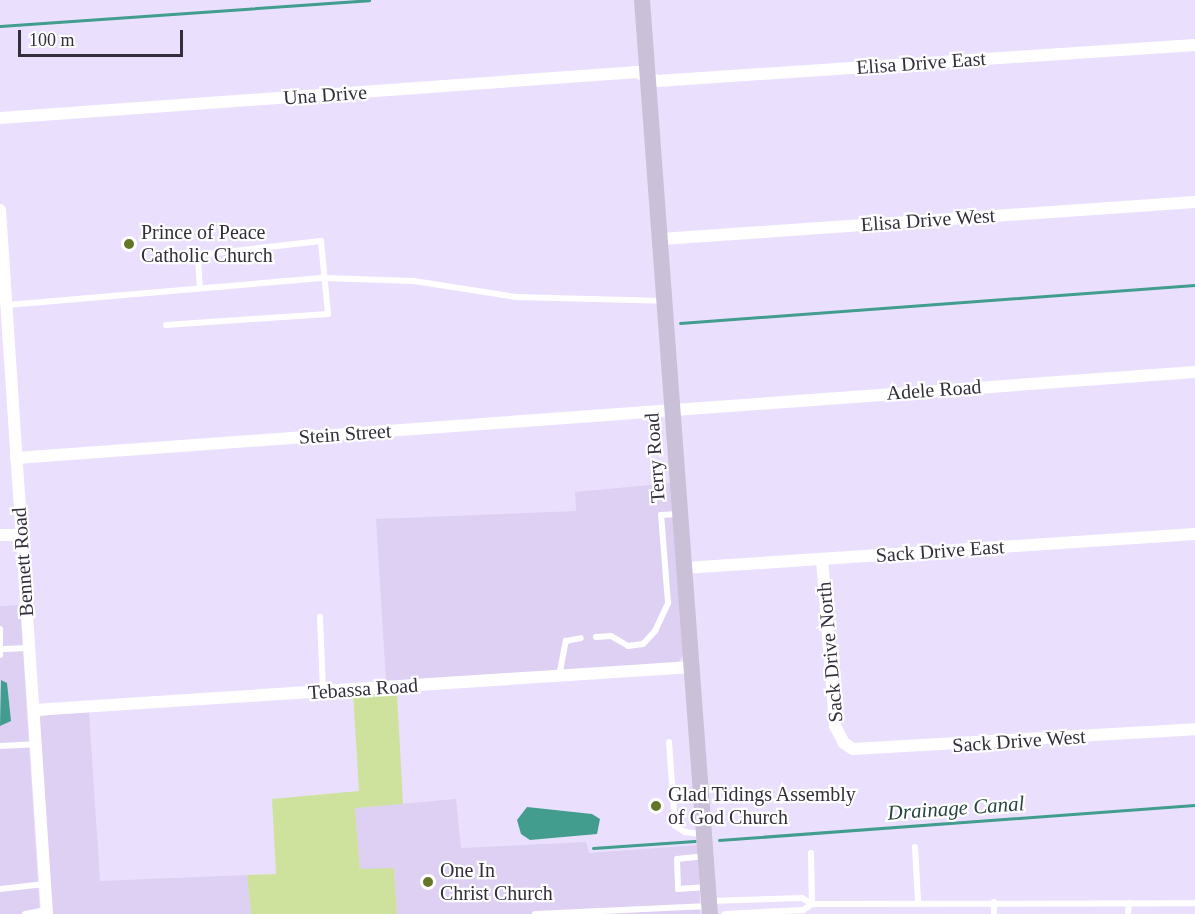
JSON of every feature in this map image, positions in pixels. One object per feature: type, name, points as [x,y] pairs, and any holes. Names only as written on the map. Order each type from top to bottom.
[{"type":"street","name":"Terry Road","points":[[642,0],[709,902]]},
{"type":"street","name":"Elisa Drive East","points":[[648,78],[657,81],[1195,45]]},
{"type":"street","name":"Una Drive","points":[[0,118],[637,72],[648,78]]},
{"type":"street","name":"Elisa Drive West","points":[[661,239],[1195,202]]},
{"type":"street","name":"Bennett Road","points":[[0,210],[46,912]]},
{"type":"street","name":"Adele Road","points":[[673,409],[1195,372]]},
{"type":"street","name":"Stein Street","points":[[16,458],[673,409]]},
{"type":"street","name":"Sack Drive East","points":[[685,568],[1195,534]]},
{"type":"street","points":[[0,535],[22,535]]},
{"type":"street","name":"Sack Drive North","points":[[822,559],[835,726],[844,743]]},
{"type":"street","name":"Tebassa Road","points":[[34,710],[692,667]]},
{"type":"street","name":"Sack Drive West","points":[[844,743],[867,751],[1195,729]]},
{"type":"lane","points":[[166,326],[328,314],[321,241],[198,255],[200,288]]},
{"type":"lane","points":[[7,305],[324,278],[414,281],[537,298],[665,302]]},
{"type":"lane","points":[[596,637],[611,636],[628,646],[643,644],[655,632],[668,603],[661,515],[680,514]]},
{"type":"lane","points":[[321,617],[324,691]]},
{"type":"lane","points":[[0,629],[1,652],[29,648]]},
{"type":"lane","points":[[559,676],[560,654],[566,641],[581,639]]},
{"type":"lane","points":[[669,742],[675,826],[685,832],[705,834]]},
{"type":"lane","points":[[0,746],[36,744]]},
{"type":"lane","points":[[915,847],[918,901]]},
{"type":"lane","points":[[811,853],[812,904]]},
{"type":"lane","points":[[707,856],[677,859],[678,889],[709,902]]},
{"type":"lane","points":[[0,889],[45,884]]},
{"type":"lane","points":[[535,914],[802,897],[812,904]]},
{"type":"lane","points":[[725,914],[803,910],[812,904],[918,901],[1073,906],[1195,903]]},
{"type":"lane","points":[[993,902],[994,914]]},
{"type":"lane","points":[[1128,914],[1129,903]]},
{"type":"lane","points":[[25,914],[46,912]]},
{"type":"shaded area","points":[[672,483],[685,652],[678,663],[386,681],[376,519],[576,511],[575,492]]},
{"type":"shaded area","points":[[20,605],[40,914],[0,914],[0,606]]},
{"type":"shaded area","points":[[1,680],[7,683],[11,721],[0,726]]},
{"type":"shaded area","points":[[397,693],[403,804],[355,808],[360,869],[394,868],[397,914],[251,914],[247,875],[276,874],[272,799],[359,791],[353,694]]},
{"type":"shaded area","points":[[89,712],[100,881],[247,875],[251,914],[51,914],[38,726],[40,717]]},
{"type":"shaded area","points":[[456,799],[461,848],[586,842],[589,853],[698,845],[700,914],[397,914],[394,869],[360,869],[355,808]]},
{"type":"shaded area","points":[[527,807],[592,814],[600,819],[597,834],[530,840],[521,834],[517,820]]},
{"type":"waterway","points":[[0,26],[369,0]]},
{"type":"waterway","points":[[680,323],[1195,285]]},
{"type":"waterway","name":"Drainage Canal","points":[[719,840],[1195,805]]},
{"type":"waterway","name":"Drainage Canal","points":[[593,848],[695,841]]},
{"type":"place","name":"Prince of Peace Catholic Church","points":[[129,244]]},
{"type":"place","name":"Glad Tidings Assembly of God Church","points":[[656,806]]},
{"type":"place","name":"One In Christ Church","points":[[428,882]]}]
